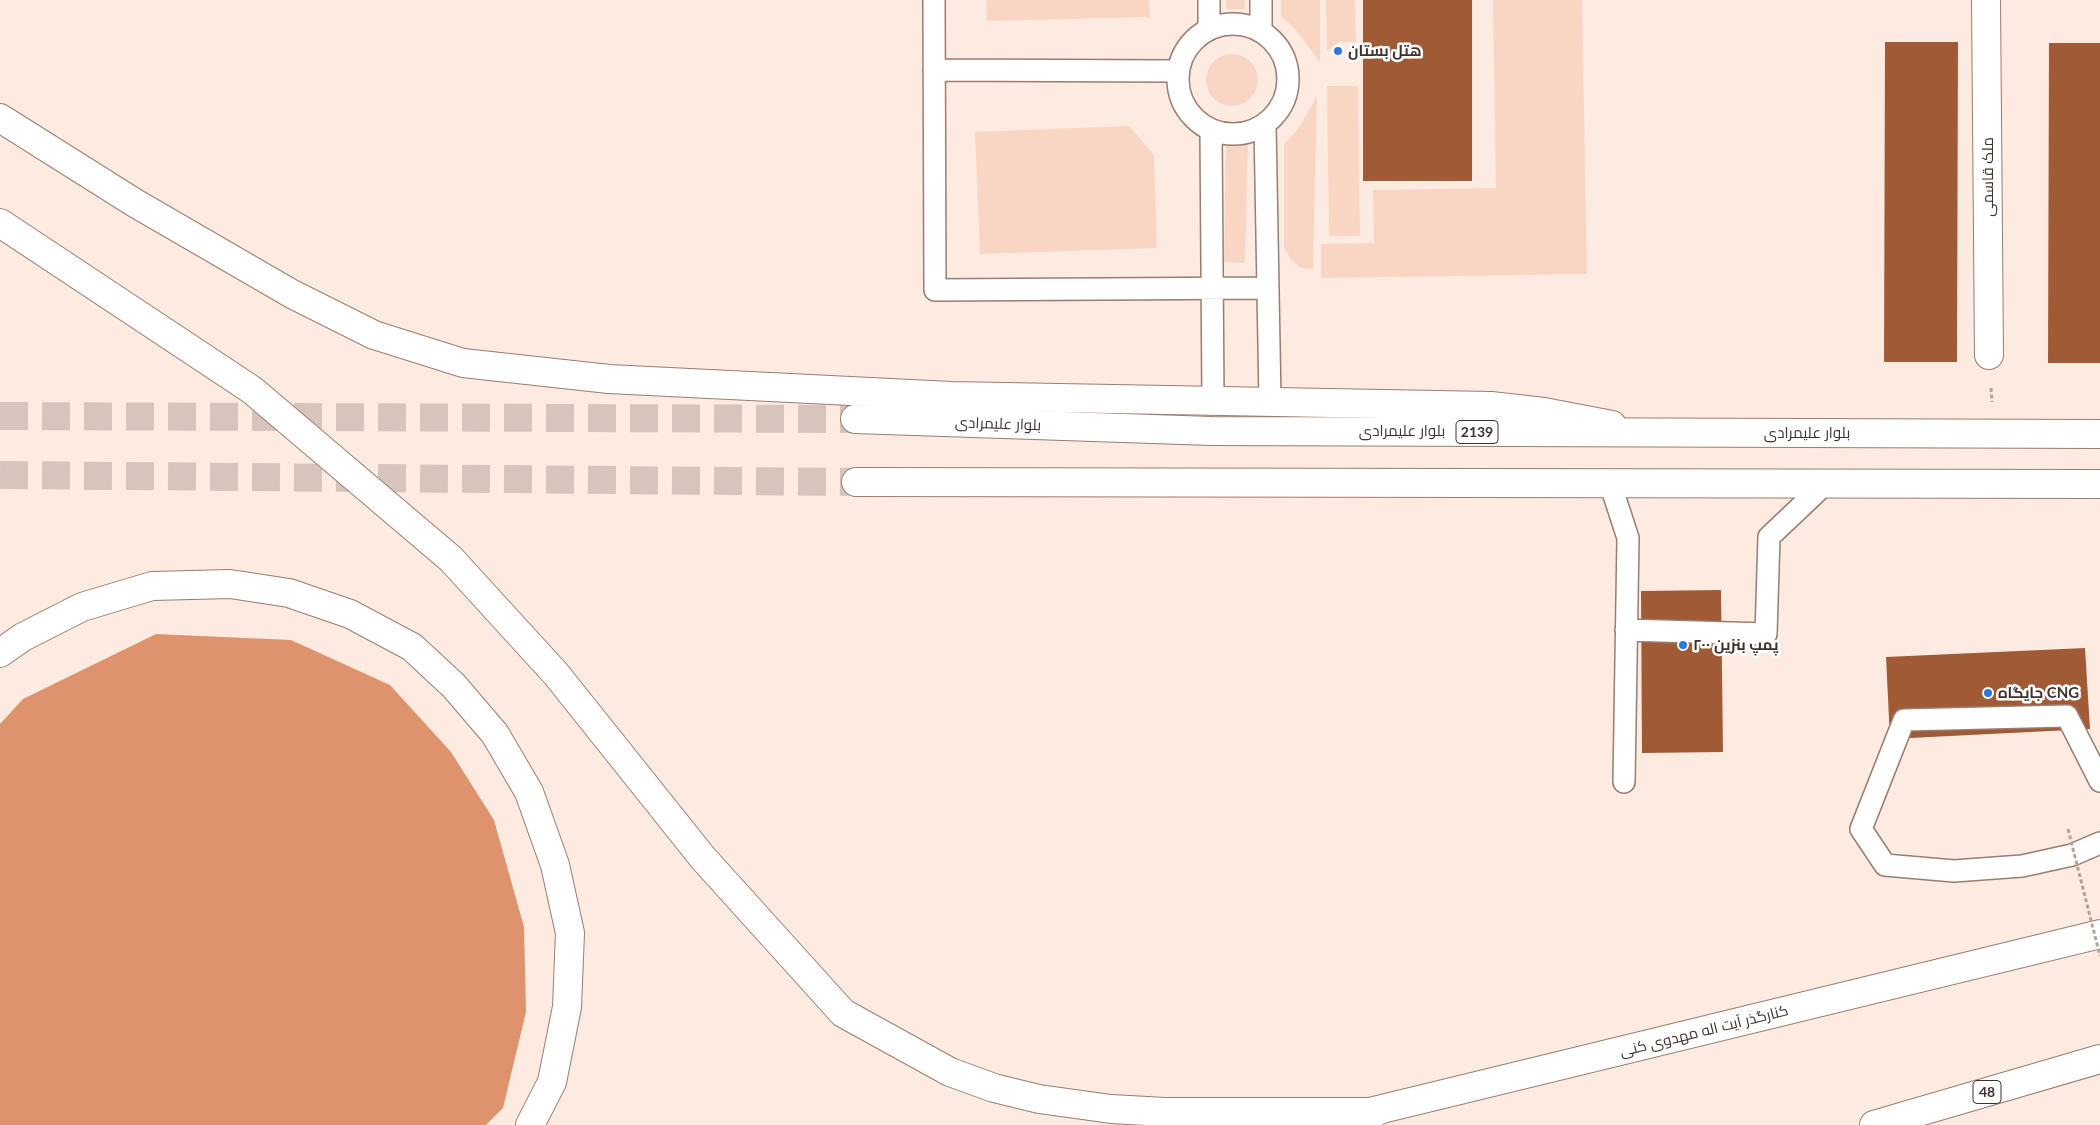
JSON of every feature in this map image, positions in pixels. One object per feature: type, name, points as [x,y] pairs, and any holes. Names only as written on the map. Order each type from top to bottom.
[{"type":"main road","name":"ملک قاسمی","points":[[1986,0],[1989,355]]},
{"type":"main road","points":[[0,118],[134,203],[292,294],[374,335],[463,363],[609,379],[951,396],[1492,406],[1544,412],[1651,432]]},
{"type":"main road","points":[[0,223],[252,390],[452,559],[556,674],[703,858],[843,1013],[950,1072],[994,1088],[1039,1099],[1111,1109],[1165,1112],[1376,1112]]},
{"type":"main road","name":"بلوار علیمرادی","points":[[855,419],[1212,431],[2100,434]]},
{"type":"main road","points":[[856,482],[2100,484]]},
{"type":"main road","points":[[0,653],[23,637],[82,607],[152,586],[230,584],[289,593],[350,614],[412,647],[454,686],[495,734],[529,792],[555,865],[570,933],[567,1007],[552,1082],[530,1125]]},
{"type":"main road","name":"کنارگذر آیت اله مهدوی کنی","points":[[1308,1125],[1376,1112],[2100,934]]},
{"type":"main road","name":"48","points":[[1874,1125],[2100,1059]]},
{"type":"lane","points":[[934,0],[935,290],[1267,288]]},
{"type":"lane","points":[[1209,0],[1209,29]]},
{"type":"lane","points":[[1261,0],[1261,31]]},
{"type":"lane","points":[[1226,24],[1244,25],[1261,31],[1274,43],[1284,58],[1288,76],[1286,94],[1277,112],[1265,124],[1248,133],[1229,135],[1211,130],[1196,120],[1184,106],[1178,89],[1178,71],[1183,54],[1194,39],[1209,29],[1226,24]]},
{"type":"lane","points":[[934,70],[1178,71]]},
{"type":"lane","points":[[1265,124],[1270,401]]},
{"type":"lane","points":[[1211,130],[1213,400]]},
{"type":"lane","points":[[1610,483],[1628,538],[1624,782]]},
{"type":"lane","points":[[1626,630],[1766,634],[1768,537],[1826,484]]},
{"type":"lane","points":[[2100,781],[2067,716],[1904,720],[1862,829],[1884,865],[1954,871],[2022,866],[2072,855],[2100,843]]},
{"type":"path","points":[[1989,355],[1993,434]]},
{"type":"path","points":[[2068,830],[2100,956]]},
{"type":"shaded area","points":[[986,0],[1149,0],[1150,17],[987,21]]},
{"type":"shaded area","points":[[1226,0],[1245,0],[1245,9],[1226,9]]},
{"type":"shaded area","points":[[1281,0],[1320,0],[1320,62],[1295,29],[1281,16]]},
{"type":"shaded area","points":[[1326,0],[1355,0],[1356,42],[1339,42],[1327,51]]},
{"type":"shaded area","points":[[1493,0],[1582,0],[1587,274],[1321,278],[1321,244],[1374,243],[1373,190],[1496,188]]},
{"type":"shaded area","points":[[1227,54],[1237,54],[1251,61],[1258,75],[1258,85],[1251,99],[1237,106],[1227,106],[1217,102],[1210,95],[1206,85],[1206,75],[1210,65],[1217,58]]},
{"type":"shaded area","points":[[1327,86],[1358,86],[1360,236],[1329,236]]},
{"type":"shaded area","points":[[1317,96],[1313,269],[1301,268],[1291,259],[1284,248],[1284,144],[1299,128]]},
{"type":"shaded area","points":[[1129,126],[1154,155],[1157,248],[980,254],[975,132]]},
{"type":"shaded area","points":[[1226,143],[1248,144],[1245,263],[1224,262]]},
{"type":"shaded area","points":[[156,634],[291,640],[390,685],[451,752],[494,820],[524,927],[526,1012],[503,1108],[486,1125],[0,1125],[0,724],[23,699]]},
{"type":"building","points":[[1363,0],[1472,0],[1472,181],[1363,181]]},
{"type":"building","points":[[1885,42],[1958,42],[1957,362],[1884,362]]},
{"type":"building","points":[[2049,43],[2100,43],[2100,363],[2048,363]]},
{"type":"building","points":[[1721,590],[1723,752],[1642,753],[1641,591]]},
{"type":"building","name":"جایگاه CNG","points":[[2085,648],[2090,729],[1890,739],[1886,657]]},
{"type":"tunnel","points":[[0,416],[855,419]]},
{"type":"tunnel","points":[[0,475],[856,482]]},
{"type":"place","name":"هتل بستان","points":[[1338,51]]},
{"type":"place","name":"پمپ بنزین ۲۰۰","points":[[1683,645]]},
{"type":"place","name":"جایگاه CNG","points":[[1988,693]]}]
